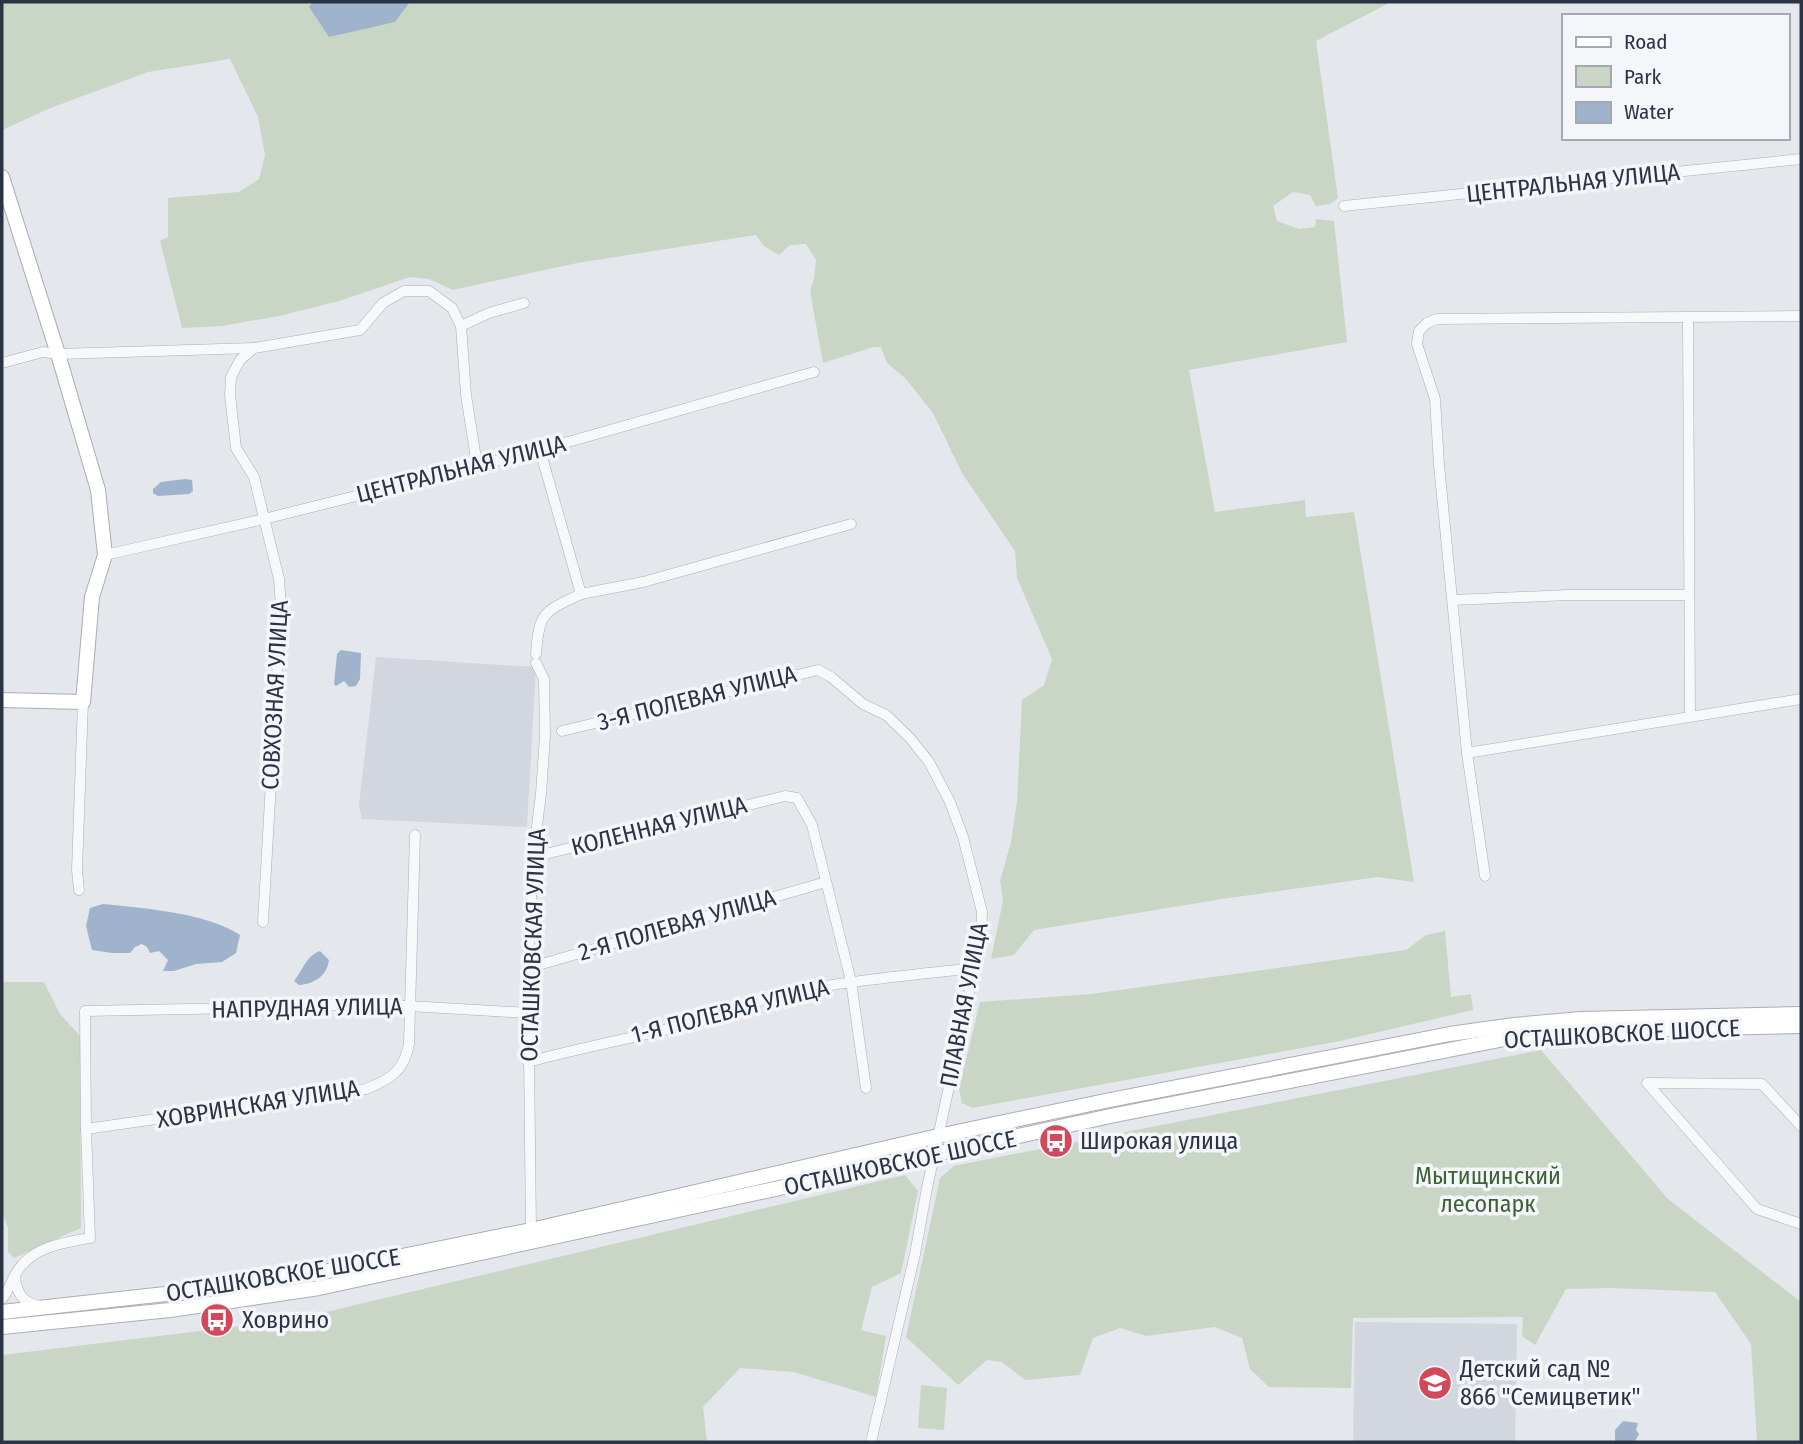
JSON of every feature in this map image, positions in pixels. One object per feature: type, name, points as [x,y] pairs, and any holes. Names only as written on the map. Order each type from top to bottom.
[{"type":"main road","points":[[2,177],[98,490],[105,555],[92,597],[83,702],[2,700]]},
{"type":"main road","name":"ОСТАШКОВСКОЕ ШОССЕ","points":[[2,1312],[247,1285],[318,1273],[531,1230],[938,1136],[1382,1048],[1514,1025],[1581,1019],[1801,1014]]},
{"type":"main road","name":"ОСТАШКОВСКОЕ ШОССЕ","points":[[2,1327],[170,1310],[319,1288],[1129,1112],[1515,1037],[1581,1031],[1801,1026]]},
{"type":"street","name":"ЦЕНТРАЛЬНАЯ УЛИЦА","points":[[1344,206],[1801,159]]},
{"type":"street","points":[[2,363],[43,352],[58,354],[254,348],[360,330],[383,303],[404,292],[429,291],[452,308],[461,326],[466,395],[477,465]]},
{"type":"street","points":[[461,326],[489,313],[524,303]]},
{"type":"street","points":[[1485,876],[1466,753],[1435,399],[1417,344],[1419,331],[1427,323],[1437,320],[1801,316]]},
{"type":"street","points":[[1688,318],[1689,716]]},
{"type":"street","name":"СОВХОЗНАЯ УЛИЦА","points":[[254,348],[240,360],[231,377],[230,395],[236,448],[254,477],[279,579],[281,608],[263,922]]},
{"type":"street","name":"ЦЕНТРАЛЬНАЯ УЛИЦА","points":[[105,555],[264,519],[540,450],[814,372]]},
{"type":"street","points":[[540,450],[581,594],[643,582],[851,524]]},
{"type":"street","name":"ОСТАШКОВСКАЯ УЛИЦА","points":[[531,1230],[528,968],[533,857],[545,735],[544,679],[536,658],[538,628],[542,617],[551,608],[581,594]]},
{"type":"street","points":[[1453,600],[1568,595],[1689,595]]},
{"type":"street","name":"3-Я ПОЛЕВАЯ УЛИЦА","points":[[562,731],[818,670],[831,677],[863,704]]},
{"type":"street","points":[[1466,753],[1801,699]]},
{"type":"street","points":[[79,890],[76,870],[83,702]]},
{"type":"street","name":"ПЛАВНАЯ УЛИЦА","points":[[863,704],[886,715],[910,738],[929,762],[950,802],[970,860],[982,912],[976,968],[871,1442]]},
{"type":"street","name":"КОЛЕННАЯ УЛИЦА","points":[[533,857],[785,796],[797,798],[812,825],[826,882]]},
{"type":"street","name":"ХОВРИНСКАЯ УЛИЦА","points":[[86,1129],[366,1088],[381,1083],[398,1071],[406,1060],[409,1044],[415,835]]},
{"type":"street","points":[[826,882],[851,981],[866,1088]]},
{"type":"street","name":"2-Я ПОЛЕВАЯ УЛИЦА","points":[[528,968],[826,882]]},
{"type":"street","name":"1-Я ПОЛЕВАЯ УЛИЦА","points":[[528,1062],[594,1044],[718,1018],[752,1002],[776,995],[851,981],[976,968]]},
{"type":"street","name":"НАПРУДНАЯ УЛИЦА","points":[[86,1129],[85,1011],[241,1008],[261,1004],[410,1006],[529,1013]]},
{"type":"street","points":[[1801,1126],[1762,1084],[1647,1083],[1757,1209],[1801,1224]]},
{"type":"street","points":[[2,1300],[22,1265],[42,1250],[90,1238],[86,1129]]},
{"type":"street","points":[[15,1275],[19,1295],[34,1305],[46,1307]]},
{"type":"shaded area","points":[[376,657],[536,667],[527,827],[362,819],[359,806]]},
{"type":"shaded area","name":"Детский сад № 866 \"Семицветик\"","points":[[1355,1322],[1517,1324],[1515,1442],[1353,1442]]},
{"type":"green space","points":[[2,2],[311,2],[309,7],[395,22],[410,2],[1398,2],[1389,3],[1316,41],[1338,198],[1330,204],[1316,206],[1310,195],[1293,192],[1273,206],[1277,221],[1299,229],[1315,227],[1316,219],[1334,221],[1347,342],[1189,370],[1215,512],[1305,500],[1306,517],[1354,512],[1414,882],[1378,877],[1034,930],[1014,955],[991,959],[1003,901],[1000,881],[1011,842],[1017,802],[1022,700],[1044,685],[1052,659],[1017,578],[1015,551],[962,473],[933,413],[906,379],[887,363],[881,347],[873,347],[823,363],[810,291],[816,260],[806,244],[790,245],[779,255],[764,246],[756,235],[577,263],[453,290],[429,279],[410,277],[339,301],[279,316],[222,326],[182,328],[160,241],[168,237],[168,198],[239,192],[259,179],[265,155],[258,117],[230,59],[148,72],[53,107],[2,130]]},
{"type":"green space","points":[[1445,931],[1451,997],[1471,994],[1473,1010],[1340,1041],[972,1108],[962,1103],[959,1089],[980,1002],[1091,994],[1406,950],[1426,935]]},
{"type":"green space","points":[[2,982],[44,982],[60,1014],[80,1036],[81,1228],[14,1258],[8,1252],[8,1227],[2,1213]]},
{"type":"green space","name":"Мытищинский лесопарк","points":[[1541,1050],[1668,1199],[1801,1302],[1801,1442],[1757,1442],[1751,1344],[1715,1292],[1566,1289],[1535,1345],[1522,1336],[1523,1317],[1353,1318],[1351,1388],[1269,1387],[1250,1369],[1242,1338],[1215,1327],[1146,1336],[1120,1328],[1093,1338],[1080,1375],[1025,1380],[1002,1362],[987,1360],[958,1385],[906,1337],[940,1178],[954,1166]]},
{"type":"green space","points":[[905,1175],[918,1191],[901,1273],[872,1287],[861,1330],[886,1336],[876,1397],[794,1372],[740,1368],[703,1407],[707,1442],[2,1442],[2,1355],[292,1320]]},
{"type":"green space","points":[[921,1385],[947,1388],[944,1430],[918,1428]]},
{"type":"water","points":[[312,2],[410,2],[395,22],[329,37],[309,7]]},
{"type":"water","points":[[192,480],[193,491],[189,494],[158,496],[153,493],[153,489],[161,482]]},
{"type":"water","points":[[341,650],[361,653],[360,679],[356,686],[349,687],[344,681],[336,686],[334,684],[337,654]]},
{"type":"water","points":[[103,904],[137,907],[210,921],[240,935],[236,953],[222,962],[163,971],[168,960],[159,951],[150,953],[142,944],[130,953],[92,950],[86,926],[90,908]]},
{"type":"water","points":[[320,951],[329,960],[326,971],[315,981],[299,985],[294,981],[308,960]]},
{"type":"water","points":[[1623,1421],[1638,1423],[1636,1430],[1639,1434],[1635,1441],[1615,1442],[1615,1430]]},
{"type":"place","name":"Широкая улица","points":[[1056,1141]]},
{"type":"place","name":"Ховрино","points":[[217,1320]]},
{"type":"place","name":"Детский сад № 866 \"Семицветик\"","points":[[1435,1383]]}]
